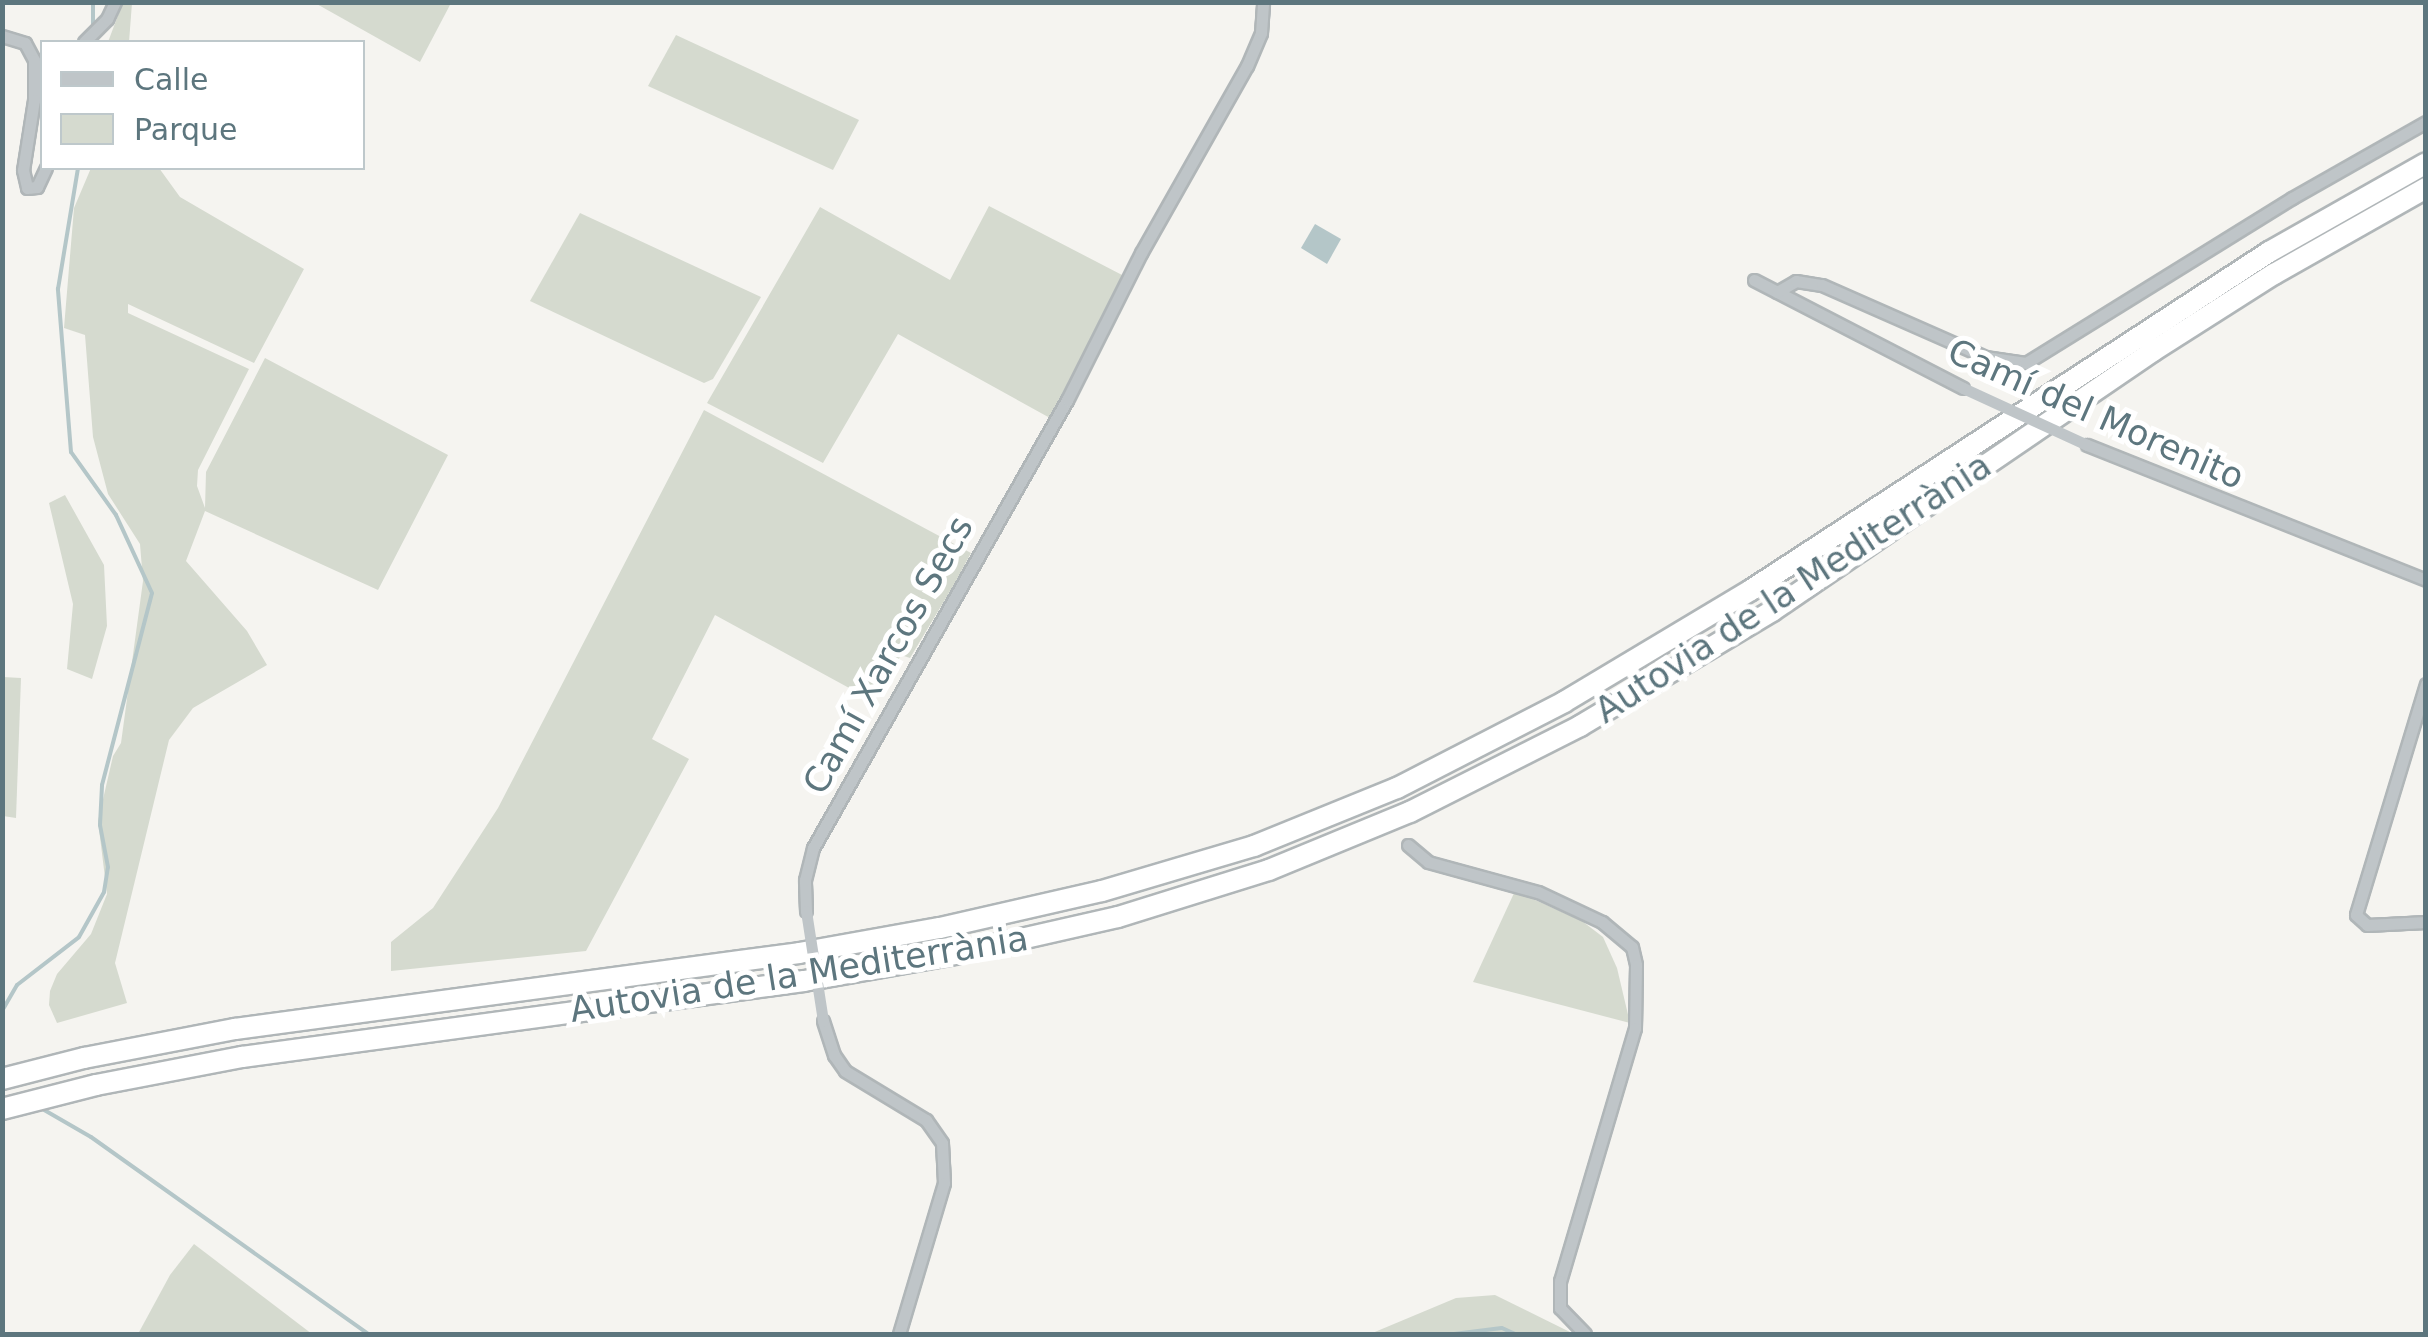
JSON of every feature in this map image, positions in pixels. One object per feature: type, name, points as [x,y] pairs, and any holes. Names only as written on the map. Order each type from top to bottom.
[{"type":"highway","name":"Autovia de la Mediterrània","points":[[2,1079],[235,1029],[799,952],[940,928],[1102,890],[1254,846],[1397,788],[1564,702],[1750,590],[2269,252],[2426,163]]},
{"type":"highway","name":"Autovia de la Mediterrània","points":[[2,1109],[130,1078],[242,1057],[804,981],[955,954],[1118,917],[1270,870],[1410,812],[1580,726],[1772,610],[2153,351],[2304,256],[2426,188]]},
{"type":"street","points":[[91,35],[116,2]]},
{"type":"street","name":"Camí Xarcos Secs","points":[[899,1334],[944,1183],[942,1144],[926,1120],[844,1071],[834,1055],[823,1022],[806,911],[805,880],[813,848],[998,516],[1068,400],[1142,253],[1247,66],[1261,33],[1263,2]]},
{"type":"street","points":[[2,36],[25,43],[34,60],[34,100],[22,170],[27,188],[37,187],[45,170]]},
{"type":"street","points":[[1778,292],[1796,280],[1822,285],[1986,357],[2026,363],[2292,198],[2426,122]]},
{"type":"street","name":"Camí del Morenito","points":[[1754,280],[1963,388],[2086,445],[2426,580]]},
{"type":"street","points":[[2426,684],[2356,915],[2367,925],[2426,922]]},
{"type":"street","points":[[1408,844],[1428,862],[1497,878],[1576,910],[1602,922],[1632,947],[1636,966],[1636,1028],[1560,1281],[1560,1308],[1585,1334]]},
{"type":"green space","points":[[123,2],[132,3],[129,40],[109,40]]},
{"type":"green space","points":[[315,3],[451,3],[420,62]]},
{"type":"green space","points":[[676,35],[859,120],[833,170],[648,86]]},
{"type":"green space","points":[[90,170],[160,170],[180,197],[304,269],[254,363],[128,304],[128,313],[249,369],[198,470],[197,486],[205,508],[206,472],[265,358],[448,455],[378,590],[205,511],[186,561],[247,631],[267,665],[193,708],[169,740],[115,963],[127,1003],[57,1023],[49,1005],[50,991],[57,974],[91,934],[107,894],[98,821],[113,756],[121,743],[143,581],[140,544],[108,494],[93,437],[85,335],[64,328],[74,208]]},
{"type":"green space","points":[[989,206],[1124,276],[1050,418],[898,334],[823,463],[707,403],[820,207],[950,280]]},
{"type":"green space","points":[[580,213],[761,297],[713,379],[704,383],[530,301]]},
{"type":"green space","points":[[704,410],[971,553],[955,583],[910,658],[901,655],[873,701],[715,615],[652,739],[689,759],[586,951],[391,971],[391,942],[433,908],[498,808]]},
{"type":"green space","points":[[65,495],[104,565],[107,626],[92,679],[67,669],[73,604],[49,503]]},
{"type":"green space","points":[[3,677],[21,678],[16,818],[3,816]]},
{"type":"green space","points":[[1515,891],[1582,921],[1603,937],[1617,968],[1630,1023],[1473,982]]},
{"type":"green space","points":[[194,1244],[312,1334],[138,1334],[170,1275]]},
{"type":"green space","points":[[1495,1295],[1574,1334],[1370,1334],[1456,1298]]},
{"type":"shaded area","points":[[1315,224],[1341,239],[1327,264],[1301,248]]},
{"type":"waterway","points":[[93,2],[93,28]]},
{"type":"waterway","points":[[2,1011],[17,985],[79,937],[104,892],[108,867],[100,825],[102,785],[152,593],[116,515],[71,452],[58,289],[78,170]]},
{"type":"waterway","points":[[39,1107],[91,1137],[368,1334]]},
{"type":"waterway","points":[[1454,1334],[1502,1328],[1515,1334]]}]
